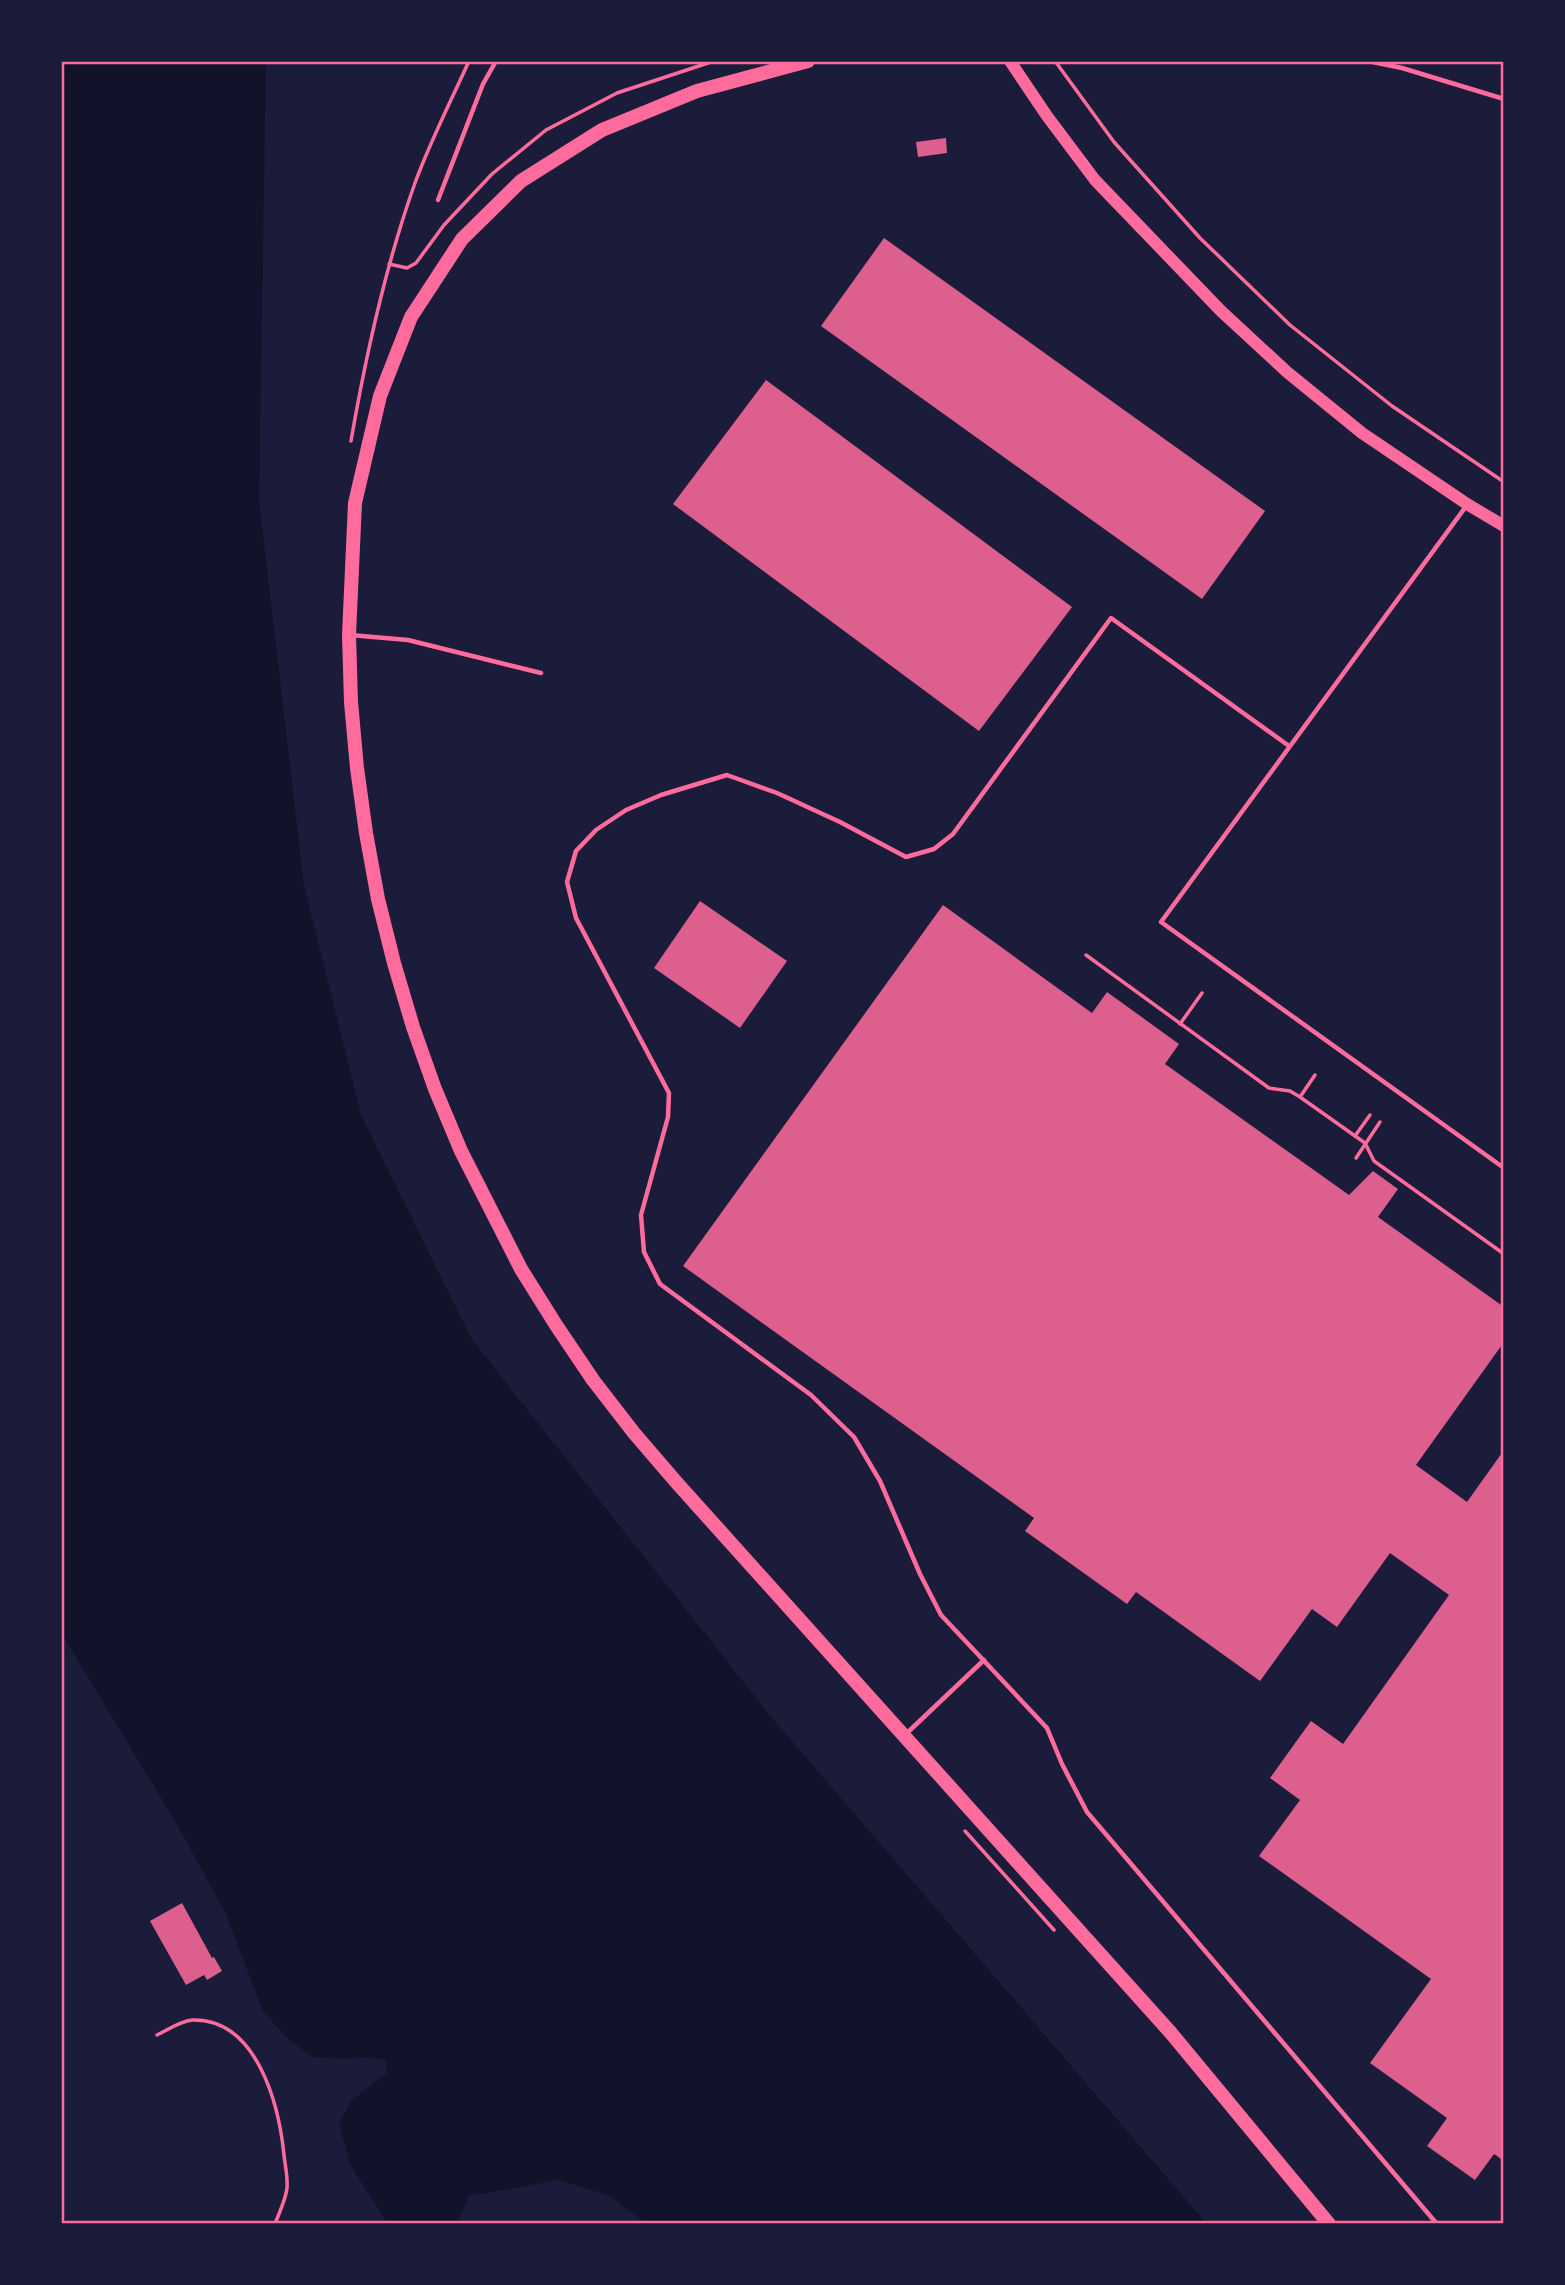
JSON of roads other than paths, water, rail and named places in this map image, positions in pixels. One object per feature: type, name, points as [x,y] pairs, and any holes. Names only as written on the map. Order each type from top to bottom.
[{"type":"main road","points":[[808,61],[697,91],[602,130],[522,181],[462,239],[411,317],[380,396],[355,503],[349,635],[351,702],[359,781],[371,860],[394,963],[435,1089],[489,1210],[521,1269],[593,1380],[634,1433],[1171,2033],[1329,2224]]},
{"type":"street","points":[[1010,61],[1046,116],[1095,180],[1221,311],[1287,372],[1363,433],[1504,526]]},
{"type":"lane","points":[[438,200],[483,85],[496,61]]},
{"type":"lane","points":[[1368,61],[1402,68],[1504,99]]},
{"type":"lane","points":[[1467,504],[1161,922],[1504,1168]]},
{"type":"lane","points":[[1289,747],[1111,618],[953,834],[934,849],[906,857],[777,793],[727,775],[661,795],[626,810],[596,830],[576,851],[567,882],[576,918],[669,1093],[668,1117],[641,1215],[644,1252],[660,1284],[811,1395],[854,1437],[880,1481],[920,1574],[941,1615],[1047,1728],[1087,1812],[1437,2224]]},
{"type":"lane","points":[[349,635],[408,640],[541,673]]},
{"type":"lane","points":[[904,1736],[984,1660]]}]
